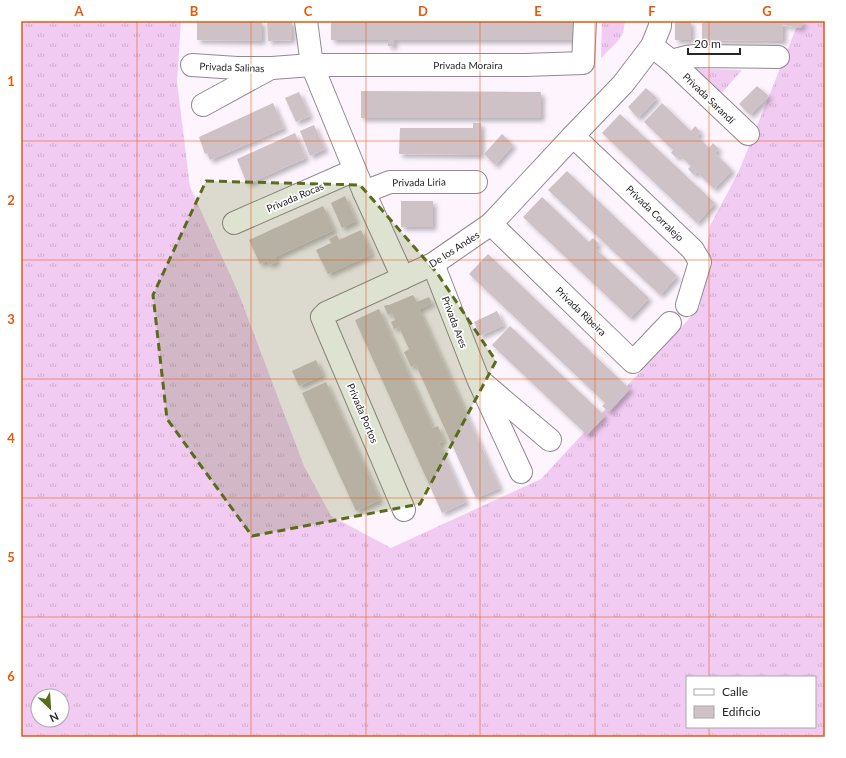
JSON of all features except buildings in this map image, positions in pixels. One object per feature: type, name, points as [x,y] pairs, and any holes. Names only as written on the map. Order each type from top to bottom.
[{"type":"street","points":[[306,21],[312,65],[364,192],[403,278]]},
{"type":"street","name":"Privada Moraira","points":[[312,65],[517,65],[583,63],[585,21]]},
{"type":"street","name":"De los Andes","points":[[322,317],[326,313],[433,264],[491,224],[623,84],[652,46],[660,26],[660,21]]},
{"type":"street","name":"Privada Sarandí","points":[[652,46],[671,61],[748,134]]},
{"type":"street","name":"Privada Sarandí","points":[[671,61],[695,56],[778,57]]},
{"type":"street","name":"Privada Salinas","points":[[192,65],[237,68],[272,68],[312,65]]},
{"type":"street","name":"Privada Salinas","points":[[203,104],[272,68]]},
{"type":"street","name":"Privada Corralejo","points":[[573,136],[693,250],[700,262],[686,305]]},
{"type":"street","name":"Privada Rocas","points":[[234,223],[355,170]]},
{"type":"street","name":"Privada Liria","points":[[364,192],[390,182],[476,182]]},
{"type":"street","name":"Privada Ribeira","points":[[491,224],[633,362],[670,323]]},
{"type":"street","name":"Privada Ares","points":[[433,264],[478,379],[522,472]]},
{"type":"street","name":"Privada Portos","points":[[322,317],[404,510]]},
{"type":"street","name":"Privada Ares","points":[[478,379],[550,440]]},
{"type":"highlighted area","points":[[206,181],[360,185],[437,273],[496,361],[420,504],[252,536],[167,419],[153,295]]},
{"type":"green space","points":[[21,21],[181,21],[177,82],[190,187],[238,292],[304,466],[331,516],[391,548],[541,479],[700,307],[710,226],[739,171],[799,21],[825,21],[825,737],[21,737]]},
{"type":"green space","points":[[602,21],[625,21],[623,33],[619,40],[601,58]]},
{"type":"green space","points":[[688,68],[742,70],[719,96]]}]
